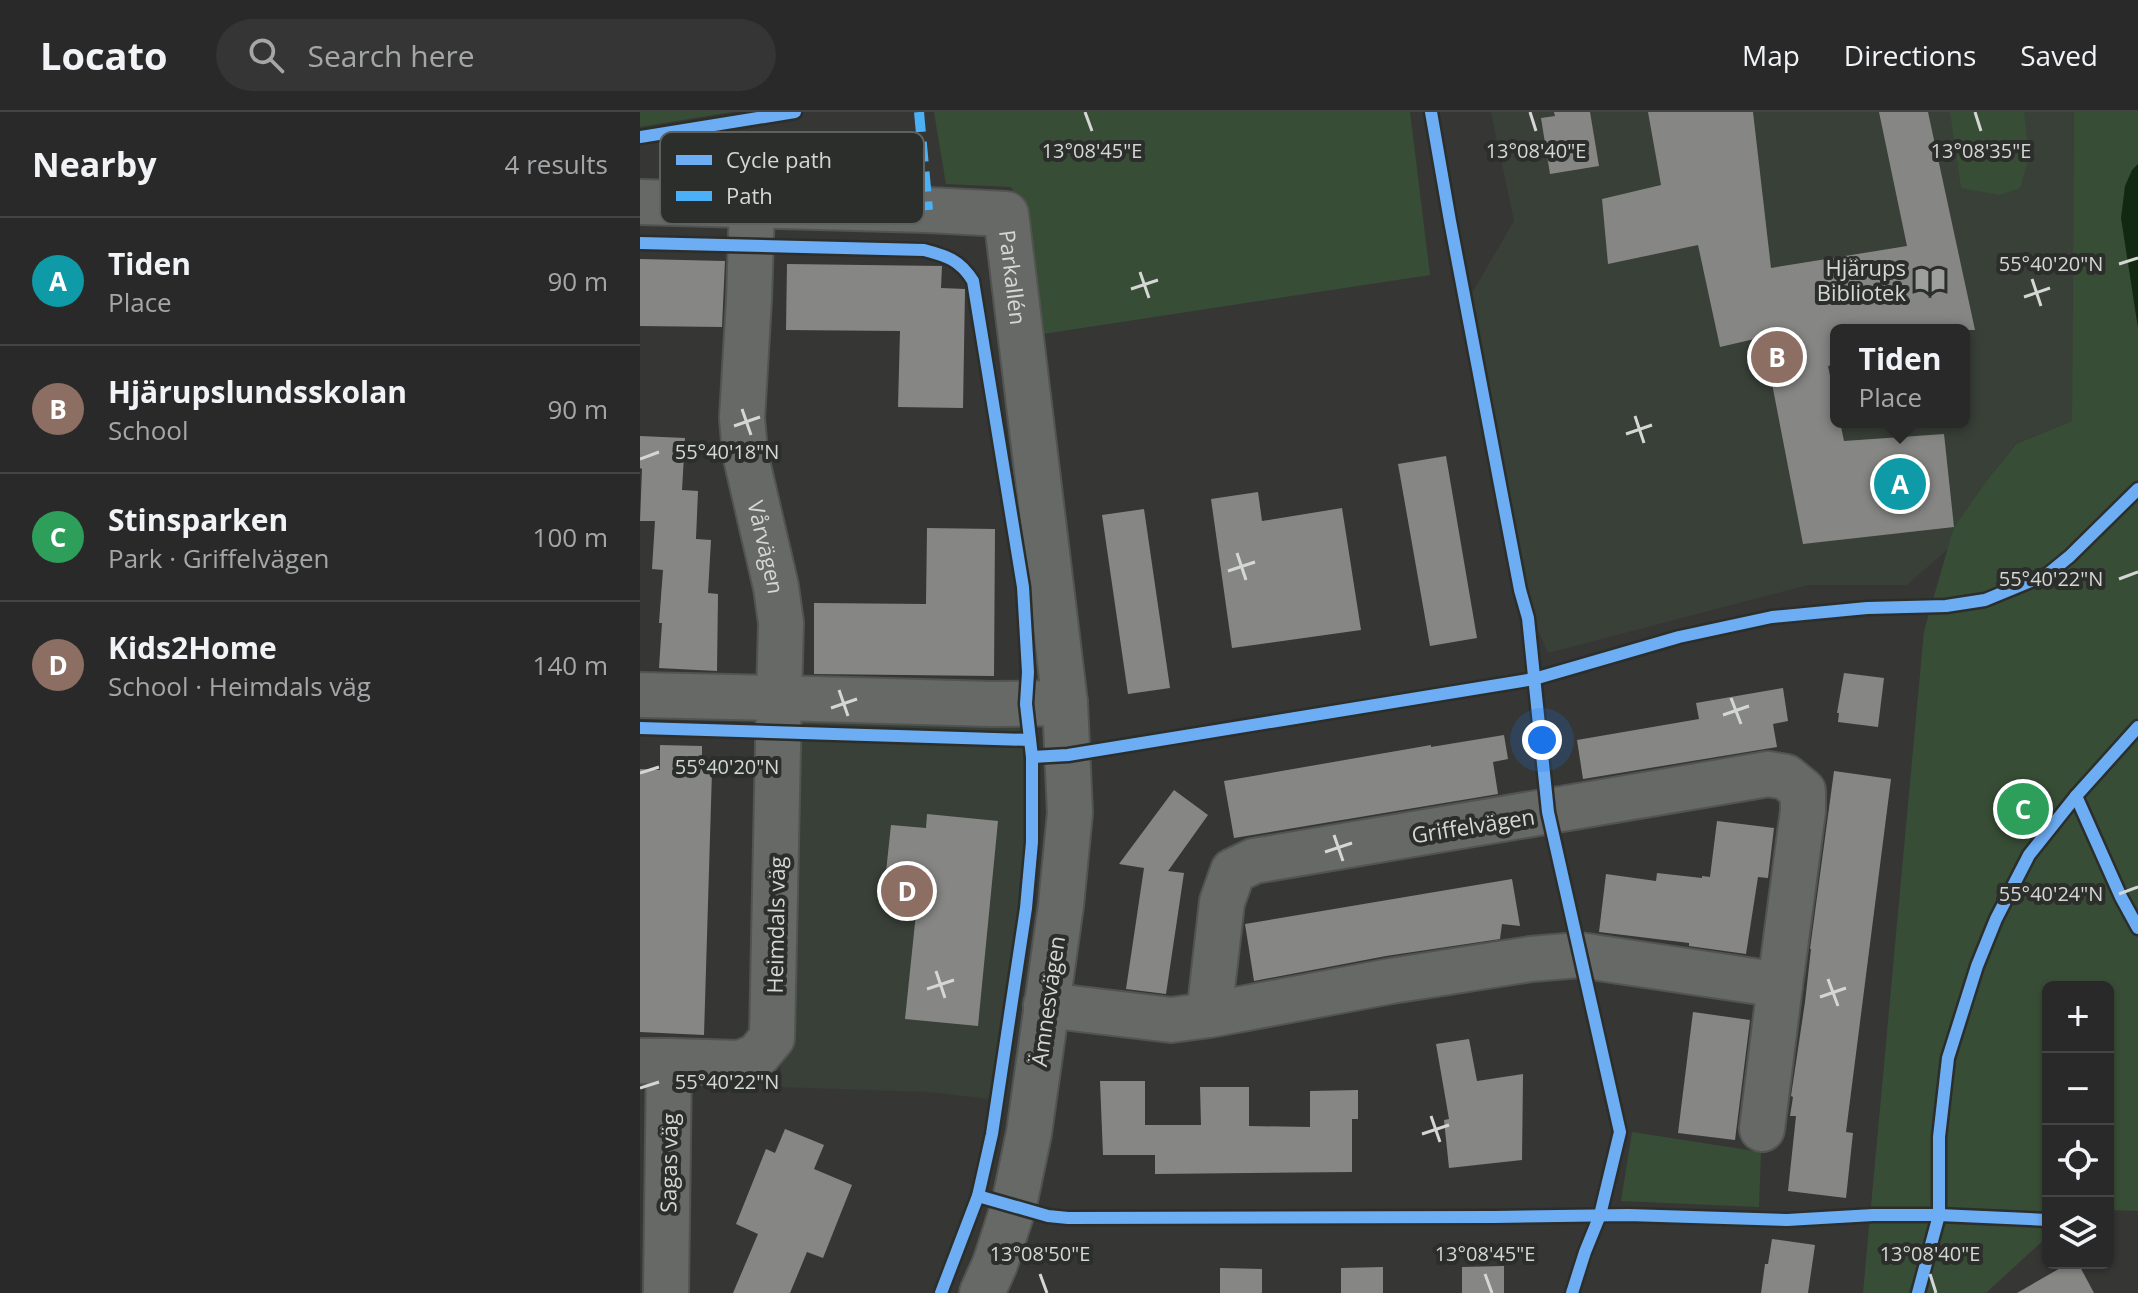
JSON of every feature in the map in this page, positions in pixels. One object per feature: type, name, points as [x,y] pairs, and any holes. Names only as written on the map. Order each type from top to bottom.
[{"type":"street","name":"Parkallén","points":[[640,202],[660,203]]},
{"type":"street","name":"Parkallén","points":[[924,210],[1006,214],[1065,703]]},
{"type":"street","name":"Vårvägen","points":[[751,224],[742,418],[745,453],[778,599],[781,623],[779,698]]},
{"type":"street","points":[[640,695],[1065,703]]},
{"type":"street","name":"Heimdals väg","points":[[654,1061],[741,1063],[757,1056],[772,1038],[779,698]]},
{"type":"street","name":"Ämnesvägen","points":[[982,1293],[1014,1205],[1029,1133],[1061,905],[1070,813],[1065,703]]},
{"type":"street","name":"Griffelvägen","points":[[1209,1015],[1222,902],[1233,871],[1254,861],[1768,774],[1786,777],[1803,791],[1803,811],[1762,1129]]},
{"type":"street","points":[[1046,1005],[1171,1020],[1391,981],[1531,959],[1579,955],[1780,985]]},
{"type":"street","name":"Sagas väg","points":[[654,1061],[666,1293]]},
{"type":"shaded area","points":[[640,112],[732,112],[640,127]]},
{"type":"shaded area","points":[[934,112],[1410,112],[1430,275],[1036,335],[1030,221],[1011,187],[946,184]]},
{"type":"shaded area","points":[[1491,112],[2074,112],[2072,421],[2015,444],[1954,527],[1949,548],[1907,585],[1808,585],[1548,653],[1520,590],[1472,293],[1514,221]]},
{"type":"shaded area","points":[[1950,112],[2024,112],[2029,157],[2020,188],[2000,195],[1961,188]]},
{"type":"shaded area","points":[[2074,112],[2138,112],[2138,1211],[2114,1210],[2114,981],[2042,981],[2042,1242],[1986,1293],[1863,1293],[1924,631],[1954,527],[2016,444],[2072,421]]},
{"type":"shaded area","points":[[2138,164],[2138,328],[2121,218],[2125,186]]},
{"type":"shaded area","points":[[1026,704],[1032,757],[1032,842],[1026,908],[998,1100],[929,1092],[780,1087],[793,716]]},
{"type":"shaded area","points":[[1632,1132],[1761,1152],[1759,1207],[1621,1201]]},
{"type":"building","points":[[1554,112],[1590,112],[1599,166],[1550,174],[1541,118],[1555,116]]},
{"type":"building","points":[[1648,112],[1753,112],[1771,268],[1907,246],[1879,112],[1928,112],[1975,330],[1970,330],[1970,324],[1830,324],[1830,428],[1841,428],[1844,441],[1944,434],[1954,527],[1803,544],[1763,337],[1720,347],[1698,245],[1608,264],[1602,199],[1661,185]]},
{"type":"building","points":[[640,259],[725,261],[722,327],[640,326]]},
{"type":"building","points":[[787,264],[942,266],[941,288],[965,289],[963,408],[898,407],[900,331],[786,330]]},
{"type":"building","points":[[640,436],[685,438],[682,490],[698,491],[696,539],[711,540],[708,593],[718,594],[717,671],[659,668],[663,570],[652,569],[655,521],[640,521]]},
{"type":"building","points":[[1446,456],[1477,638],[1430,646],[1398,464]]},
{"type":"building","points":[[1258,492],[1262,521],[1342,508],[1361,630],[1232,648],[1211,499]]},
{"type":"building","points":[[1144,509],[1170,688],[1128,694],[1102,515]]},
{"type":"building","points":[[927,528],[995,529],[994,676],[814,674],[814,603],[926,604]]},
{"type":"building","points":[[1844,673],[1884,678],[1878,727],[1838,722]]},
{"type":"building","points":[[1783,688],[1788,721],[1773,724],[1777,747],[1583,779],[1577,740],[1699,719],[1696,703]]},
{"type":"building","points":[[1504,735],[1508,759],[1493,762],[1498,794],[1234,838],[1224,781]]},
{"type":"building","points":[[660,745],[702,746],[702,771],[712,771],[704,1035],[640,1032],[640,769],[660,770]]},
{"type":"building","points":[[1834,771],[1891,779],[1846,1132],[1853,1133],[1846,1198],[1788,1191],[1796,1116],[1790,1116],[1791,1096]]},
{"type":"building","points":[[1174,790],[1208,815],[1168,871],[1184,873],[1166,994],[1126,989],[1144,868],[1119,864]]},
{"type":"building","points":[[927,814],[998,821],[978,1026],[905,1019],[917,904],[883,900],[891,825],[926,828]]},
{"type":"building","points":[[1717,821],[1774,828],[1768,878],[1758,877],[1746,954],[1689,946],[1689,943],[1599,932],[1606,874],[1656,881],[1657,873],[1710,877]]},
{"type":"building","points":[[1512,879],[1520,926],[1502,924],[1500,939],[1386,956],[1254,981],[1245,924]]},
{"type":"building","points":[[1693,1012],[1750,1020],[1735,1140],[1678,1133]]},
{"type":"building","points":[[1469,1039],[1477,1081],[1523,1074],[1522,1160],[1449,1168],[1444,1120],[1449,1119],[1436,1044]]},
{"type":"building","points":[[1100,1081],[1145,1081],[1145,1125],[1201,1125],[1200,1087],[1249,1087],[1249,1126],[1310,1127],[1310,1091],[1358,1090],[1358,1119],[1352,1119],[1352,1172],[1155,1174],[1155,1155],[1103,1155]]},
{"type":"building","points":[[785,1129],[824,1145],[814,1169],[852,1185],[823,1258],[807,1252],[790,1293],[733,1293],[758,1234],[736,1224],[766,1149],[775,1153]]},
{"type":"building","points":[[1772,1239],[1815,1245],[1808,1293],[1761,1293]]},
{"type":"building","points":[[1504,1266],[1504,1293],[1462,1293],[1462,1267]]},
{"type":"building","points":[[1383,1267],[1383,1293],[1341,1293],[1341,1268]]},
{"type":"building","points":[[1220,1268],[1262,1269],[1262,1293],[1220,1293]]},
{"type":"building","points":[[2059,1269],[2081,1269],[2094,1293],[2017,1293]]},
{"type":"marked path","points":[[919,112],[921,132]]},
{"type":"marked path","points":[[924,166],[928,210]]},
{"type":"cycle path","points":[[671,132],[795,112]]},
{"type":"cycle path","points":[[1431,112],[1520,590],[1528,618],[1548,812],[1620,1132],[1600,1215],[1572,1293]]},
{"type":"cycle path","points":[[640,137],[660,134]]},
{"type":"cycle path","points":[[640,243],[924,250],[952,260],[973,281],[1023,587],[1028,672],[1026,704],[1032,757],[1032,842],[1026,908],[992,1134],[978,1196],[941,1293]]},
{"type":"cycle path","points":[[1032,757],[1068,755],[1534,679],[1679,637],[1772,617],[1867,608],[1946,606],[1985,600],[2048,574],[2138,489]]},
{"type":"cycle path","points":[[2138,727],[2076,796],[2138,928]]},
{"type":"cycle path","points":[[640,728],[1030,740]]},
{"type":"cycle path","points":[[1918,1293],[1939,1215],[1939,1137],[1948,1058],[1977,966],[1996,919],[2029,855],[2076,796]]},
{"type":"cycle path","points":[[978,1196],[1048,1216],[1068,1218],[1628,1215],[1787,1220],[1939,1215],[2042,1220]]},
{"type":"place","name":"Hjärups Bibliotek","points":[[1930,280]]},
{"type":"place","name":"Hjärupslundsskolan","points":[[1777,357]]},
{"type":"place","name":"Tiden","points":[[1900,484]]},
{"type":"place","name":"Stinsparken","points":[[2023,809]]},
{"type":"place","name":"Kids2Home","points":[[907,891]]}]
